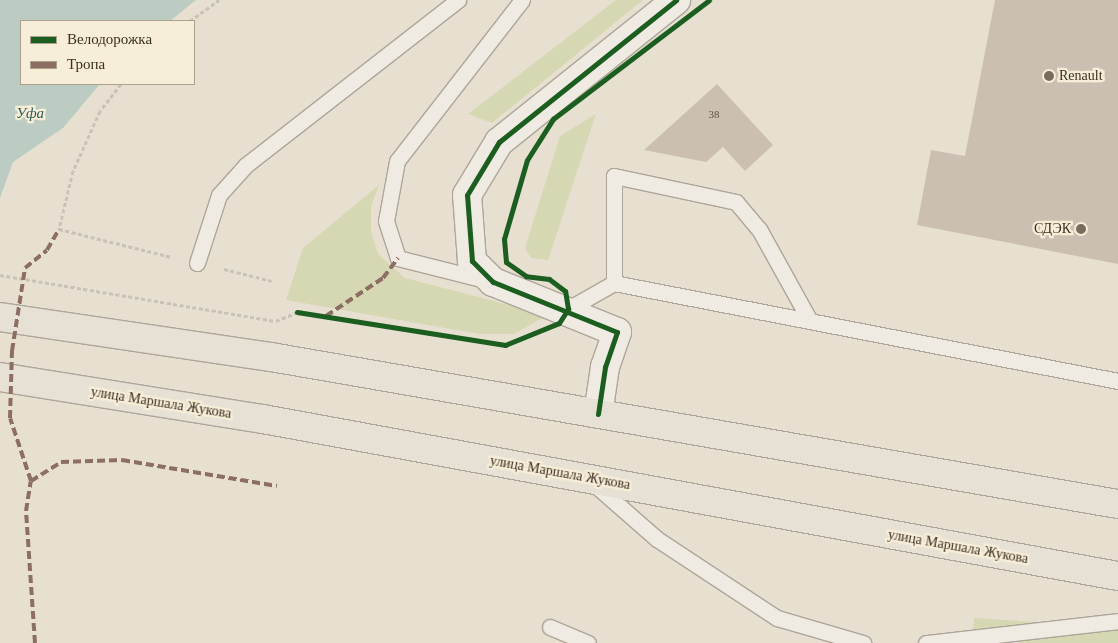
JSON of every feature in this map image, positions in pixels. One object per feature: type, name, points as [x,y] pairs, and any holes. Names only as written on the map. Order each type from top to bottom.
[{"type":"main road","points":[[0,317],[271,357],[1118,504]]},
{"type":"main road","name":"улица Маршала Жукова","points":[[0,378],[263,419],[1118,576]]},
{"type":"street","points":[[598,414],[605,367],[617,332],[568,309],[493,282],[472,261],[467,195],[499,142],[676,0]]},
{"type":"lane","points":[[197,263],[220,195],[246,165],[458,0]]},
{"type":"lane","points":[[493,282],[398,258],[386,221],[396,160],[522,0]]},
{"type":"lane","points":[[614,283],[614,176],[736,202],[759,229],[810,321]]},
{"type":"lane","points":[[568,309],[614,283],[1118,381]]},
{"type":"lane","points":[[588,479],[657,539],[777,618],[863,643]]},
{"type":"lane","points":[[926,643],[1118,621]]},
{"type":"lane","points":[[550,628],[588,643]]},
{"type":"path","points":[[191,20],[218,0]]},
{"type":"path","points":[[120,85],[100,111],[73,171],[59,229],[180,259]]},
{"type":"path","points":[[216,267],[272,280]]},
{"type":"path","points":[[0,275],[276,321],[297,312],[307,314]]},
{"type":"green space","points":[[616,0],[643,0],[492,123],[468,114]]},
{"type":"green space","points":[[596,114],[548,260],[531,258],[525,248],[560,136]]},
{"type":"green space","points":[[379,185],[371,207],[371,231],[378,254],[405,278],[548,315],[514,334],[479,334],[286,300],[303,248]]},
{"type":"green space","points":[[974,618],[1118,627],[1118,643],[1023,643],[973,635]]},
{"type":"water","name":"Уфа","points":[[0,0],[196,0],[171,20],[20,20],[20,85],[99,85],[63,128],[13,162],[0,198]]},
{"type":"building","name":"Renault","points":[[995,0],[1118,0],[1118,264],[917,225],[931,150],[965,156]]},
{"type":"building","points":[[717,84],[773,145],[745,171],[723,147],[706,162],[644,150]]},
{"type":"marked path","points":[[31,481],[10,418],[12,351],[25,268],[47,250],[59,229]]},
{"type":"marked path","points":[[326,316],[383,278],[398,258]]},
{"type":"marked path","points":[[35,643],[26,511],[31,481],[61,462],[122,460],[277,486]]},
{"type":"cycle path","points":[[598,414],[605,367],[617,332],[493,282],[472,261],[467,195],[499,142],[676,0]]},
{"type":"cycle path","points":[[297,312],[505,345],[559,323],[568,309],[565,291],[549,279],[526,276],[506,262],[504,239],[527,160],[553,119],[709,0]]},
{"type":"place","name":"Renault","points":[[1049,76]]},
{"type":"place","name":"СДЭК","points":[[1081,229]]}]
